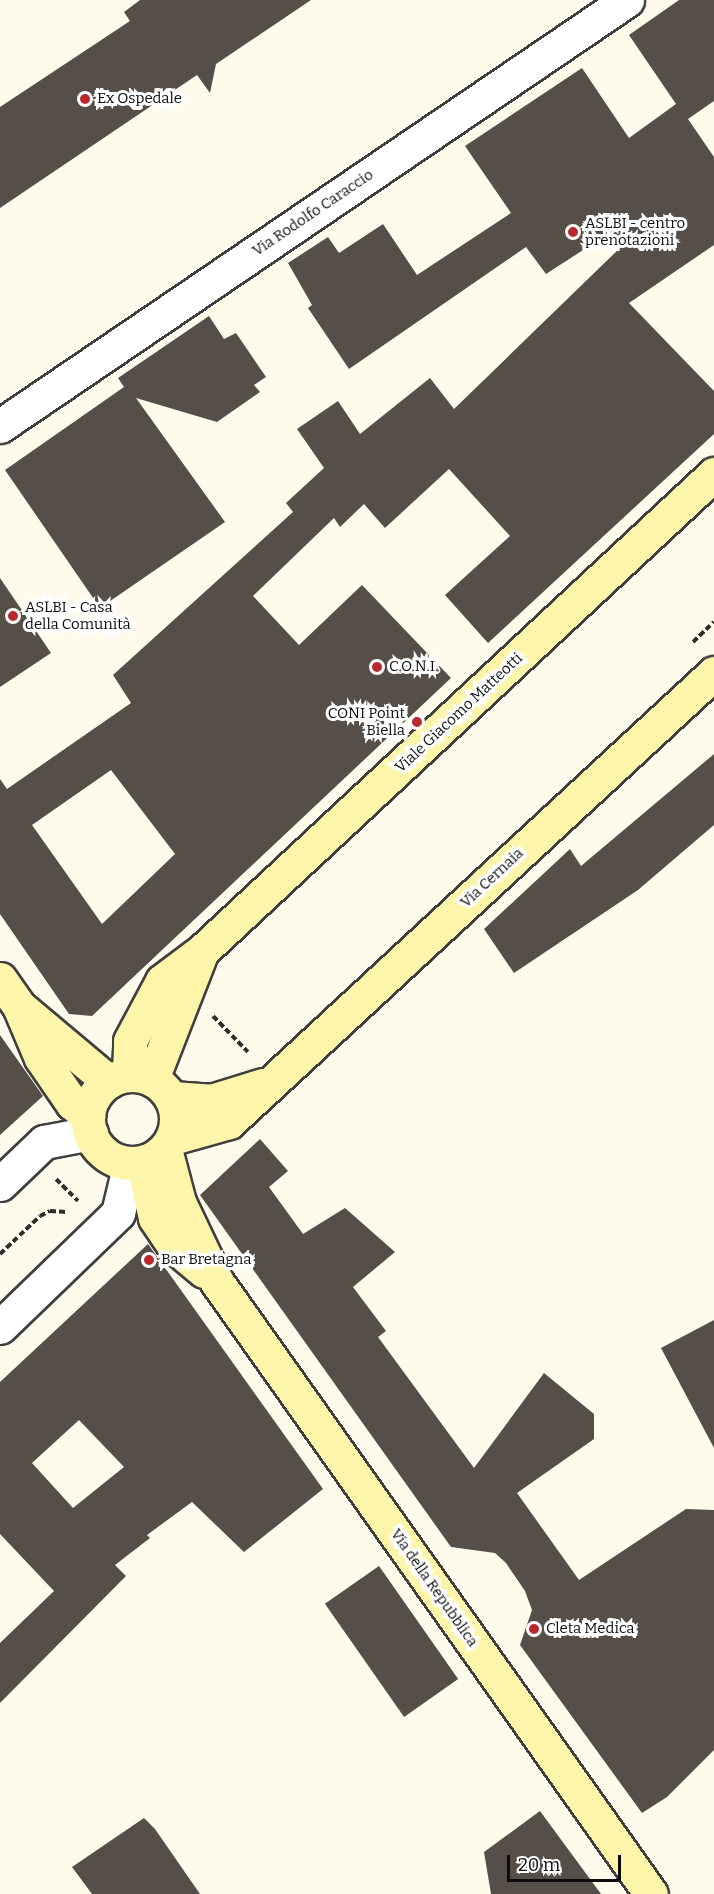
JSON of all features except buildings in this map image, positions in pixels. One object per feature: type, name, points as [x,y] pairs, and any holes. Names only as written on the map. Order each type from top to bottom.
[{"type":"street","name":"Via Rodolfo Caraccio","points":[[0,426],[627,0]]},
{"type":"street","name":"Viale Giacomo Matteotti","points":[[140,1084],[130,1041],[162,981],[202,951],[714,474]]},
{"type":"street","name":"Via Cernaia","points":[[140,1084],[211,1101],[264,1072],[714,673]]},
{"type":"street","name":"Viale Giacomo Matteotti","points":[[140,1084],[202,951]]},
{"type":"street","points":[[0,979],[19,1006],[41,1058],[89,1125],[105,1154],[152,1153]]},
{"type":"street","points":[[0,1327],[118,1212],[152,1153],[176,1125],[140,1084],[19,1006]]},
{"type":"street","name":"Via Cernaia","points":[[152,1153],[229,1122],[264,1072]]},
{"type":"street","points":[[89,1125],[91,1103],[140,1084]]},
{"type":"street","points":[[0,1184],[44,1142],[89,1125]]},
{"type":"street","name":"Via della Repubblica","points":[[152,1153],[155,1218],[174,1246],[218,1282],[651,1894]]},
{"type":"path","points":[[688,646],[714,622]]},
{"type":"path","points":[[184,993],[199,1002],[264,1072]]},
{"type":"path","points":[[50,1173],[86,1210]]},
{"type":"path","points":[[0,1254],[40,1216],[50,1211],[77,1214]]},
{"type":"place","name":"Ex Ospedale","points":[[85,99]]},
{"type":"place","name":"ASLBI - centro prenotazioni","points":[[573,232]]},
{"type":"place","name":"ASLBI - Casa della Comunità","points":[[13,616]]},
{"type":"place","name":"C.O.N.I.","points":[[377,667]]},
{"type":"place","name":"CONI Point Biella","points":[[417,722]]},
{"type":"place","name":"Bar Bretagna","points":[[149,1260]]},
{"type":"place","name":"Cleta Medica","points":[[534,1629]]}]
